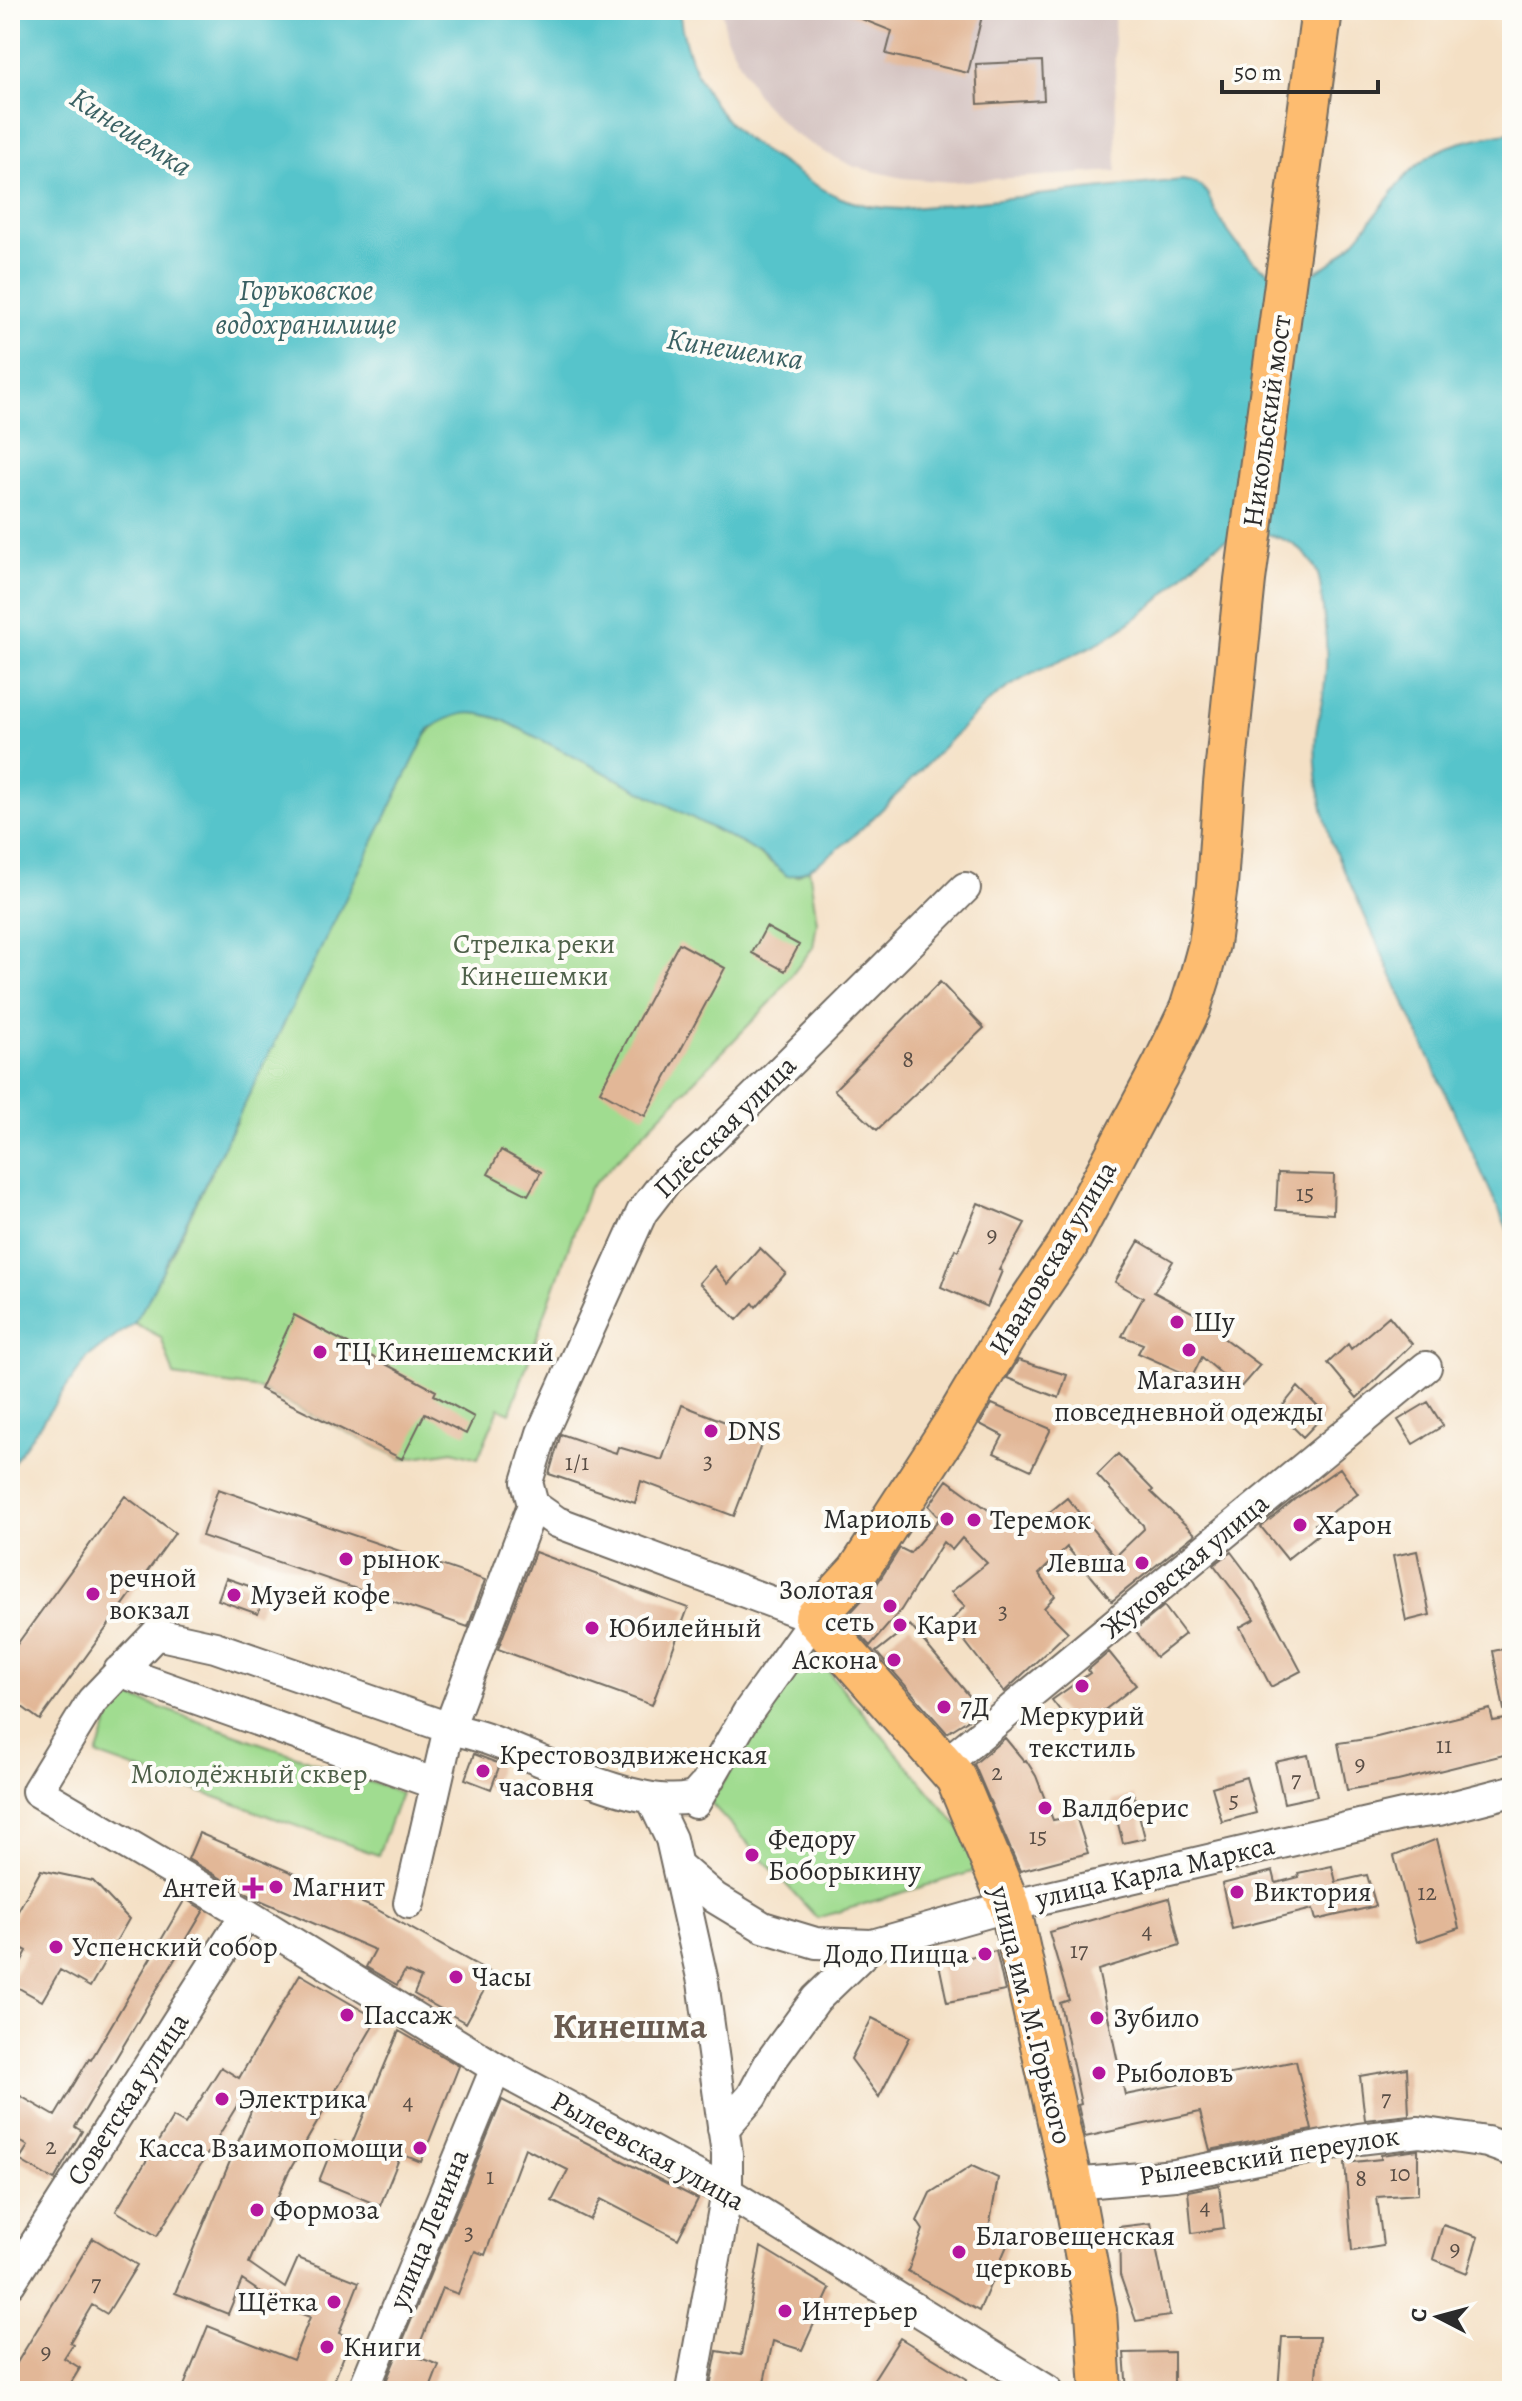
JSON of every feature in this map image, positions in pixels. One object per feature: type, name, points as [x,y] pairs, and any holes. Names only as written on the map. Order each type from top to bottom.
[{"type":"main road","name":"Никольский мост","points":[[1245,580],[1322,10]]},
{"type":"main road","name":"Ивановская улица","points":[[815,1618],[858,1571],[954,1423],[1007,1334],[1067,1246],[1190,1009],[1209,944],[1217,885],[1245,580]]},
{"type":"main road","name":"улица им. М.Горького","points":[[815,1618],[956,1778],[1010,1906],[1072,2184],[1096,2311],[1101,2391]]},
{"type":"street","name":"Плёсская улица","points":[[533,1505],[527,1482],[542,1433],[642,1212],[666,1181],[965,888]]},
{"type":"street","name":"Жуковская улица","points":[[945,1764],[1426,1367]]},
{"type":"street","name":"улица им. М.Горького","points":[[533,1505],[557,1522],[815,1618]]},
{"type":"street","points":[[409,1903],[449,1728],[533,1505]]},
{"type":"street","name":"Ивановская улица","points":[[677,1865],[684,1828],[703,1787],[748,1712],[815,1618]]},
{"type":"street","points":[[436,1784],[119,1671],[156,1634],[215,1647],[488,1739],[565,1771],[652,1799],[689,1798],[703,1787]]},
{"type":"street","name":"Рылеевская улица","points":[[119,1671],[92,1701],[37,1791],[246,1914],[496,2068],[727,2192],[1048,2391]]},
{"type":"street","name":"улица Карла Маркса","points":[[677,1865],[715,1898],[763,1927],[816,1943],[872,1945],[1010,1906],[1512,1791]]},
{"type":"street","points":[[652,1799],[668,1831],[703,1982],[727,2154],[727,2192],[691,2391]]},
{"type":"street","name":"Советская улица","points":[[10,2283],[246,1914]]},
{"type":"street","points":[[723,2129],[752,2096],[770,2062],[816,1999],[872,1945]]},
{"type":"street","name":"улица Ленина","points":[[363,2391],[496,2068]]},
{"type":"street","name":"Рылеевский переулок","points":[[1072,2184],[1175,2175],[1359,2139],[1419,2132],[1487,2142],[1512,2151]]},
{"type":"shaded area","points":[[722,10],[1114,10],[1117,171],[951,182],[903,178],[855,167],[791,132],[758,97],[726,37]]},
{"type":"green space","name":"Стрелка реки Кинешемки","points":[[471,711],[503,720],[552,744],[745,845],[790,873],[797,876],[809,868],[817,922],[813,947],[771,1002],[589,1189],[510,1413],[499,1408],[478,1458],[453,1451],[402,1459],[260,1389],[174,1376],[161,1337],[134,1323],[170,1257],[417,749],[439,723]]},
{"type":"green space","points":[[811,1651],[992,1866],[817,1918],[710,1802]]},
{"type":"green space","name":"Молодёжный сквер","points":[[119,1693],[401,1793],[378,1855],[97,1755]]},
{"type":"water","points":[[10,10],[679,10],[686,44],[699,77],[728,121],[756,146],[840,198],[868,206],[902,209],[1182,180],[1195,183],[1205,190],[1228,231],[1252,260],[1272,273],[1284,276],[1306,275],[1326,266],[1360,234],[1405,177],[1430,156],[1464,142],[1512,132],[1512,1239],[1331,842],[1316,761],[1316,734],[1326,660],[1318,575],[1306,555],[1290,543],[1258,533],[1241,535],[1212,549],[1157,601],[1104,640],[1021,680],[991,700],[861,829],[808,869],[787,876],[745,845],[503,720],[482,714],[464,714],[448,718],[429,729],[148,1300],[134,1323],[88,1357],[10,1467]]},
{"type":"building","points":[[839,10],[956,10],[982,16],[968,73],[886,54],[892,31]]},
{"type":"building","points":[[1042,61],[1044,100],[978,104],[976,64]]},
{"type":"building","points":[[766,927],[799,945],[785,971],[752,953]]},
{"type":"building","points":[[679,943],[725,968],[645,1116],[600,1091]]},
{"type":"building","points":[[940,982],[984,1028],[877,1130],[834,1090]]},
{"type":"building","points":[[501,1150],[541,1172],[528,1195],[488,1174]]},
{"type":"building","points":[[1278,1173],[1334,1175],[1333,1214],[1276,1210]]},
{"type":"building","points":[[978,1203],[1025,1223],[999,1270],[1002,1271],[987,1307],[941,1287],[955,1249],[958,1251]]},
{"type":"building","points":[[1139,1241],[1173,1261],[1154,1292],[1222,1328],[1218,1334],[1260,1365],[1239,1389],[1202,1357],[1192,1377],[1138,1353],[1143,1344],[1122,1336],[1143,1298],[1115,1282]]},
{"type":"building","points":[[760,1248],[786,1273],[756,1307],[753,1303],[737,1320],[699,1283],[714,1266],[728,1284]]},
{"type":"building","name":"ТЦ Кинешемский","points":[[294,1315],[436,1391],[434,1395],[474,1417],[466,1434],[425,1413],[402,1459],[260,1389]]},
{"type":"building","points":[[1389,1316],[1412,1344],[1357,1398],[1328,1363],[1348,1344],[1351,1349]]},
{"type":"building","points":[[1018,1360],[1067,1375],[1059,1398],[1007,1378]]},
{"type":"building","points":[[1298,1387],[1325,1414],[1303,1437],[1278,1412]]},
{"type":"building","points":[[1428,1402],[1443,1426],[1413,1444],[1398,1420]]},
{"type":"building","points":[[992,1404],[1051,1429],[1031,1470],[994,1453],[1003,1436],[980,1424]]},
{"type":"building","points":[[682,1405],[764,1437],[734,1516],[641,1481],[635,1503],[549,1474],[561,1434],[616,1453],[618,1447],[662,1460]]},
{"type":"building","points":[[1118,1454],[1153,1490],[1151,1492],[1195,1534],[1112,1601],[1067,1547],[1039,1574],[1055,1596],[1044,1608],[1068,1632],[1004,1692],[950,1622],[965,1606],[951,1592],[987,1563],[962,1538],[952,1550],[943,1542],[901,1610],[870,1646],[854,1628],[852,1611],[877,1584],[900,1548],[910,1553],[940,1518],[929,1506],[947,1480],[1020,1533],[1067,1498],[1115,1557],[1144,1529],[1097,1475]]},
{"type":"building","points":[[1340,1468],[1358,1494],[1315,1524],[1321,1532],[1287,1559],[1261,1527]]},
{"type":"building","name":"рынок","points":[[218,1489],[485,1580],[468,1627],[202,1536]]},
{"type":"building","name":"речной вокзал","points":[[125,1496],[175,1533],[40,1720],[10,1698],[10,1654]]},
{"type":"building","points":[[1417,1551],[1430,1615],[1406,1621],[1393,1556]]},
{"type":"building","name":"Юбилейный","points":[[535,1552],[688,1608],[652,1705],[498,1649]]},
{"type":"building","points":[[1231,1552],[1255,1584],[1301,1671],[1271,1687],[1240,1627],[1255,1619],[1214,1565]]},
{"type":"building","points":[[226,1578],[266,1592],[258,1614],[218,1600]]},
{"type":"building","points":[[1164,1606],[1185,1634],[1156,1657],[1135,1630]]},
{"type":"building","points":[[910,1625],[982,1711],[947,1733],[876,1652]]},
{"type":"building","points":[[1512,1647],[1512,1709],[1504,1710],[1493,1651]]},
{"type":"building","points":[[1109,1652],[1136,1685],[1077,1732],[1052,1700],[1090,1673],[1088,1670]]},
{"type":"building","points":[[1490,1709],[1493,1721],[1512,1718],[1512,1753],[1347,1790],[1338,1743],[1373,1738]]},
{"type":"building","points":[[1005,1738],[1036,1776],[1053,1820],[1076,1816],[1088,1853],[1020,1871],[974,1764]]},
{"type":"building","name":"Крестовоздвиженская часовня","points":[[474,1754],[500,1764],[491,1789],[465,1779]]},
{"type":"building","points":[[1308,1755],[1317,1796],[1284,1803],[1275,1762]]},
{"type":"building","points":[[1246,1777],[1256,1813],[1222,1822],[1212,1787]]},
{"type":"building","points":[[1134,1795],[1145,1838],[1123,1843],[1112,1801]]},
{"type":"building","points":[[199,1833],[374,1908],[493,1974],[466,2023],[414,1994],[421,1978],[405,1971],[397,1985],[366,1967],[375,1950],[253,1897],[188,1859]]},
{"type":"building","points":[[1437,1839],[1459,1928],[1417,1942],[1394,1856]]},
{"type":"building","points":[[1332,1866],[1336,1882],[1367,1875],[1376,1906],[1316,1920],[1313,1909],[1232,1929],[1222,1884],[1273,1871],[1276,1883],[1299,1877],[1298,1873]]},
{"type":"building","points":[[41,1870],[93,1881],[129,1919],[90,1987],[60,1970],[42,2001],[10,1983],[27,1951],[10,1942],[10,1925]]},
{"type":"building","points":[[1169,1898],[1180,1945],[1098,1970],[1125,2095],[1296,2061],[1312,2130],[1210,2150],[1200,2112],[1085,2137],[1060,2003],[1069,2000],[1049,1932]]},
{"type":"building","points":[[185,1899],[204,1910],[75,2127],[82,2131],[54,2180],[19,2160],[28,2146],[10,2135],[10,2090],[55,2116]]},
{"type":"building","points":[[996,1951],[1005,1991],[947,2002],[939,1964]]},
{"type":"building","points":[[300,1974],[377,2019],[288,2173],[249,2263],[285,2288],[298,2258],[359,2282],[339,2333],[351,2338],[330,2391],[182,2391],[208,2326],[293,2360],[310,2317],[279,2305],[242,2280],[228,2314],[175,2293],[251,2111],[238,2104],[157,2236],[116,2211],[173,2117],[185,2124],[221,2067],[239,2078]]},
{"type":"building","points":[[872,2018],[910,2037],[879,2097],[851,2059]]},
{"type":"building","points":[[399,2031],[459,2066],[421,2162],[401,2154],[380,2206],[319,2181],[335,2141],[350,2148]]},
{"type":"building","points":[[1407,2068],[1409,2115],[1365,2120],[1360,2076]]},
{"type":"building","points":[[502,2100],[698,2199],[678,2239],[601,2199],[590,2220],[552,2201],[568,2170],[525,2148],[485,2255],[475,2251],[458,2294],[442,2288],[415,2356],[439,2365],[429,2391],[382,2391]]},
{"type":"building","points":[[1418,2150],[1418,2194],[1377,2197],[1383,2246],[1352,2251],[1345,2163]]},
{"type":"building","name":"Благовещенская церковь","points":[[972,2166],[998,2178],[989,2228],[1012,2234],[979,2311],[908,2271],[923,2230],[917,2221],[930,2193]]},
{"type":"building","points":[[1219,2185],[1224,2228],[1192,2233],[1188,2191]]},
{"type":"building","points":[[1151,2223],[1170,2316],[1136,2321],[1120,2275],[1119,2227]]},
{"type":"building","points":[[1443,2225],[1478,2237],[1467,2273],[1433,2259]]},
{"type":"building","points":[[93,2238],[137,2265],[107,2314],[92,2305],[70,2342],[73,2344],[64,2358],[80,2368],[66,2391],[23,2391],[10,2383],[10,2374]]},
{"type":"building","name":"Интерьер","points":[[761,2247],[830,2289],[802,2350],[773,2341],[762,2391],[709,2391],[717,2351],[741,2355]]},
{"type":"building","points":[[1282,2337],[1319,2337],[1315,2391],[1278,2391]]},
{"type":"building","points":[[900,2338],[967,2379],[960,2391],[887,2391],[872,2382]]},
{"type":"building","points":[[1174,2352],[1174,2391],[1127,2391],[1124,2353]]},
{"type":"place","name":"Шу","points":[[1177,1322]]},
{"type":"place","name":"Магазин повседневной одежды","points":[[1189,1350]]},
{"type":"place","name":"ТЦ Кинешемский","points":[[320,1352]]},
{"type":"place","name":"DNS","points":[[711,1431]]},
{"type":"place","name":"Мариоль","points":[[947,1519]]},
{"type":"place","name":"Теремок","points":[[974,1520]]},
{"type":"place","name":"Харон","points":[[1300,1525]]},
{"type":"place","name":"рынок","points":[[346,1559]]},
{"type":"place","name":"Левша","points":[[1142,1563]]},
{"type":"place","name":"речной вокзал","points":[[93,1594]]},
{"type":"place","name":"Музей кофе","points":[[234,1595]]},
{"type":"place","name":"Золотая сеть","points":[[890,1606]]},
{"type":"place","name":"Кари","points":[[900,1625]]},
{"type":"place","name":"Юбилейный","points":[[592,1628]]},
{"type":"place","name":"Аскона","points":[[894,1660]]},
{"type":"place","name":"Меркурий текстиль","points":[[1082,1686]]},
{"type":"place","name":"7Д","points":[[944,1707]]},
{"type":"place","name":"Крестовоздвиженская часовня","points":[[483,1771]]},
{"type":"place","name":"Валдберис","points":[[1045,1808]]},
{"type":"place","name":"Федору Боборыкину","points":[[752,1855]]},
{"type":"place","name":"Магнит","points":[[276,1887]]},
{"type":"place","name":"Антей","points":[[253,1888]]},
{"type":"place","name":"Виктория","points":[[1237,1892]]},
{"type":"place","name":"Успенский собор","points":[[56,1947]]},
{"type":"place","name":"Додо Пицца","points":[[985,1954]]},
{"type":"place","name":"Часы","points":[[456,1977]]},
{"type":"place","name":"Пассаж","points":[[347,2015]]},
{"type":"place","name":"Зубило","points":[[1097,2018]]},
{"type":"place","name":"Рыболовъ","points":[[1099,2073]]},
{"type":"place","name":"Электрика","points":[[222,2099]]},
{"type":"place","name":"Касса Взаимопомощи","points":[[420,2148]]},
{"type":"place","name":"Формоза","points":[[257,2210]]},
{"type":"place","name":"Благовещенская церковь","points":[[959,2252]]},
{"type":"place","name":"Щётка","points":[[334,2302]]},
{"type":"place","name":"Интерьер","points":[[785,2311]]},
{"type":"place","name":"Книги","points":[[327,2347]]},
{"type":"district","name":"Кинешма","points":[[630,2025]]},
{"type":"water label","name":"Кинешемка","points":[[131,132]]},
{"type":"water label","name":"Горьковское водохранилище","points":[[306,307]]},
{"type":"water label","name":"Кинешемка","points":[[735,349]]}]
